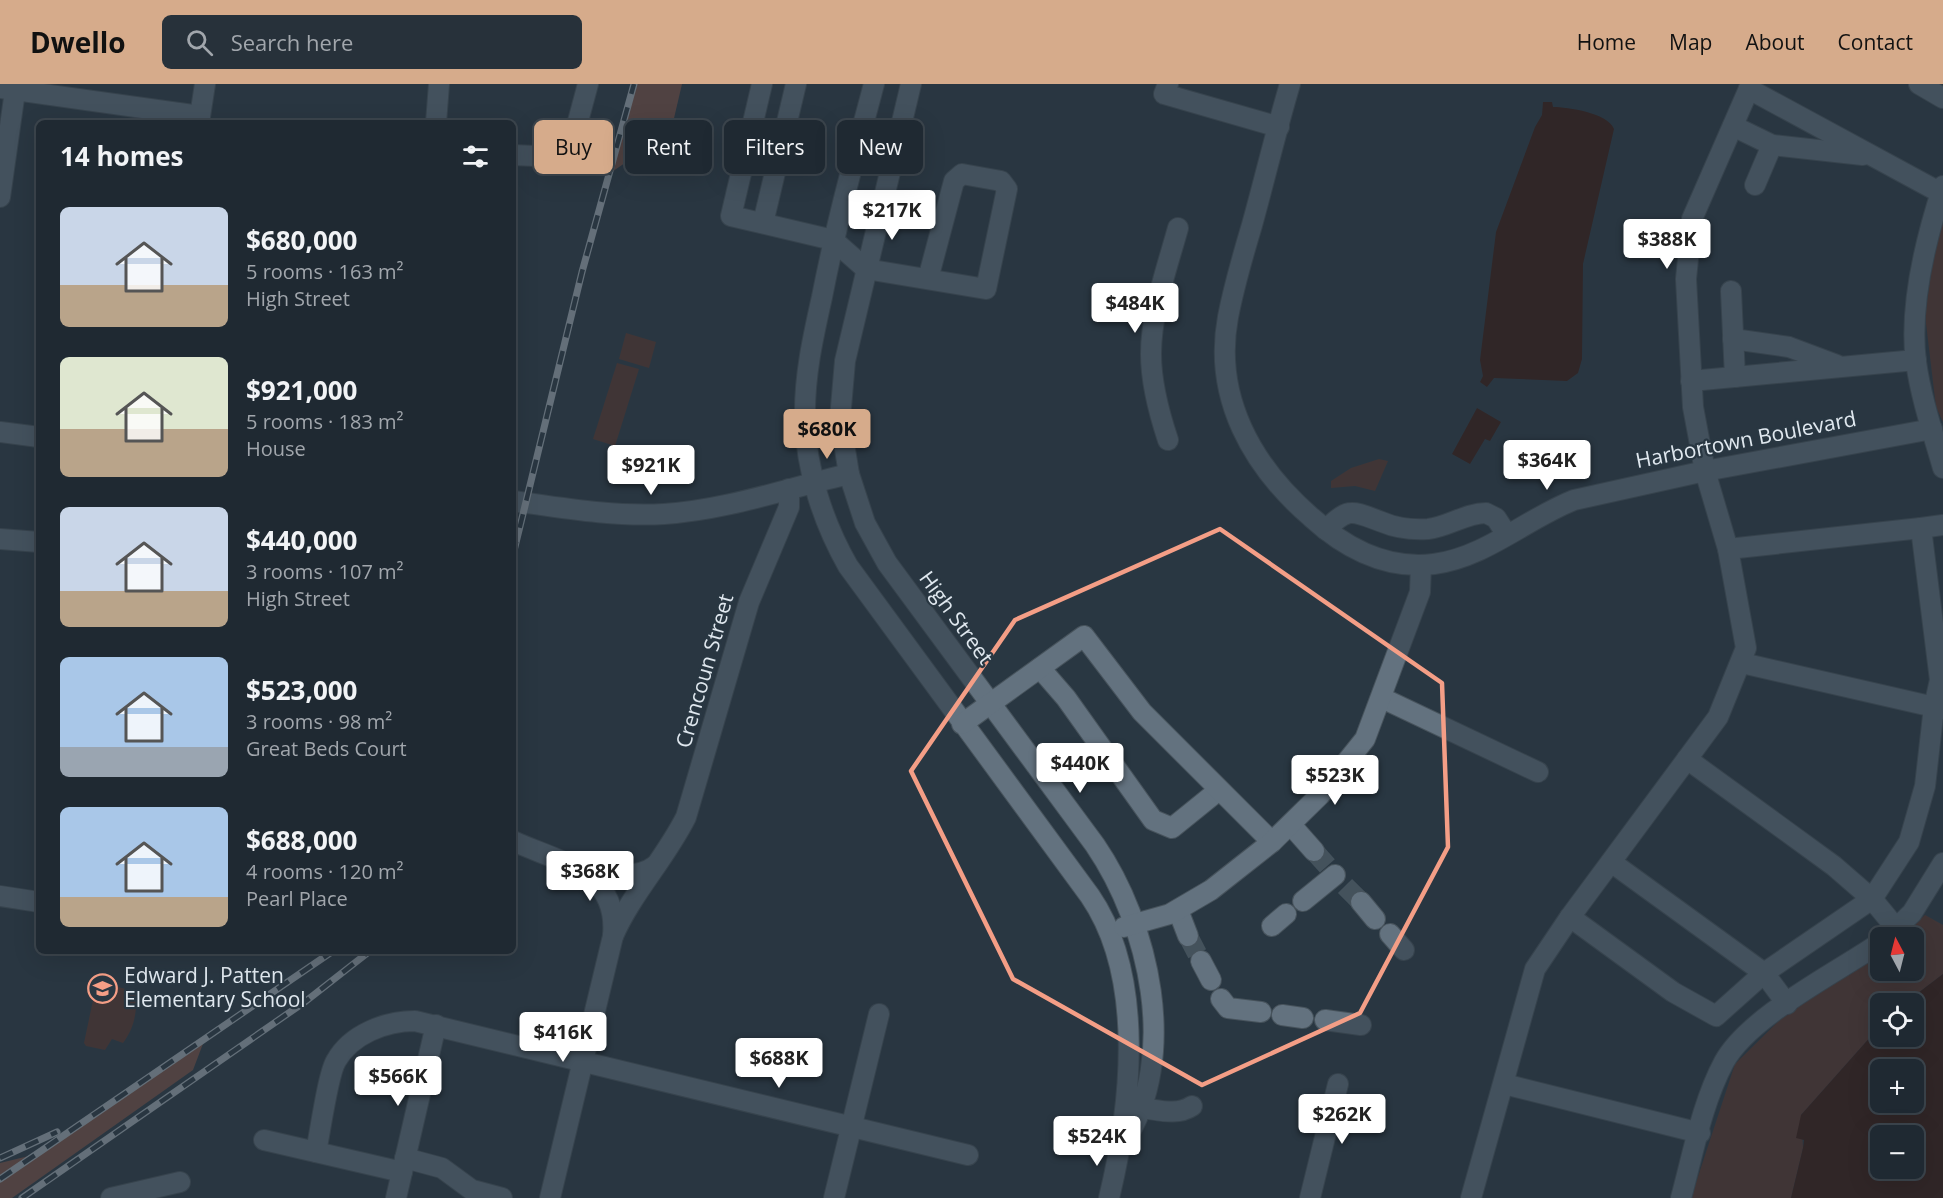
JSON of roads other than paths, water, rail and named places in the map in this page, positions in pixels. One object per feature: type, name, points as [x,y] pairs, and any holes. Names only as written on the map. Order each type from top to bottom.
[{"type":"street","points":[[0,197],[10,88],[200,120],[205,84]]},
{"type":"street","points":[[436,120],[439,84]]},
{"type":"street","points":[[516,154],[550,158],[565,155],[573,145],[588,84]]},
{"type":"street","points":[[762,84],[731,216],[833,240],[866,269],[986,289],[1007,189],[1001,181],[962,174],[954,181],[928,279]]},
{"type":"street","points":[[763,223],[796,84]]},
{"type":"street","name":"High Street","points":[[874,84],[833,240],[806,389],[806,435],[815,482],[827,522],[848,566],[1090,896],[1110,931],[1122,975],[1128,1024],[1122,1144],[1109,1198]]},
{"type":"street","name":"High Street","points":[[911,84],[847,345],[841,392],[841,431],[849,474],[865,523],[887,562],[1104,859],[1122,888],[1135,924],[1149,988],[1153,1023],[1150,1073],[1142,1108],[1122,1144]]},
{"type":"street","points":[[1168,84],[1164,94],[1279,127]]},
{"type":"street","name":"Harbortown Boulevard","points":[[1290,84],[1227,318],[1225,362],[1235,413],[1256,458],[1280,488],[1326,530],[1369,556],[1385,561],[1421,565],[1462,557],[1556,507],[1574,500],[1705,471],[1932,429]]},
{"type":"street","points":[[1919,84],[1943,98]]},
{"type":"street","points":[[1471,1198],[1535,969],[1570,917],[1718,717],[1742,663],[1746,648],[1728,549],[1705,471],[1693,407],[1686,279],[1688,238],[1692,219],[1750,86],[1874,157],[1942,190],[1924,253],[1916,327],[1916,360],[1943,468]]},
{"type":"street","points":[[1733,126],[1772,145],[1874,157]]},
{"type":"street","points":[[1755,185],[1772,145]]},
{"type":"street","points":[[1168,440],[1157,405],[1151,354],[1160,296],[1178,228]]},
{"type":"street","points":[[1731,291],[1735,377]]},
{"type":"street","points":[[1733,339],[1789,347],[1843,367]]},
{"type":"street","points":[[1691,381],[1916,360]]},
{"type":"street","points":[[0,432],[36,437]]},
{"type":"street","points":[[516,501],[608,513],[665,514],[719,506],[849,474]]},
{"type":"street","name":"Crencoun Street","points":[[613,936],[628,905],[678,833],[692,800],[749,602],[789,507],[789,489]]},
{"type":"street","points":[[1326,530],[1339,517],[1352,512],[1359,512],[1385,524],[1412,529],[1440,527],[1486,513],[1496,518],[1507,535]]},
{"type":"street","points":[[1728,549],[1943,525]]},
{"type":"street","points":[[1570,917],[1673,992],[1716,1016],[1764,973],[1872,899],[1909,842],[1926,786],[1939,708],[1940,680],[1921,528]]},
{"type":"street","points":[[0,539],[36,542]]},
{"type":"street","points":[[1110,931],[1178,910],[1230,876],[1272,842],[1320,795],[1365,739],[1420,592],[1421,565]]},
{"type":"street","points":[[963,724],[1084,636],[1142,712],[1272,842]]},
{"type":"street","points":[[1742,663],[1939,708]]},
{"type":"street","points":[[1040,668],[1066,698],[1154,820],[1172,828],[1219,790]]},
{"type":"street","points":[[1382,698],[1538,772]]},
{"type":"street","points":[[1687,759],[1834,866],[1872,899],[1888,927]]},
{"type":"street","points":[[1291,825],[1314,851]]},
{"type":"street","points":[[516,842],[592,878],[607,893],[614,916],[613,936],[550,1198]]},
{"type":"street","points":[[1611,862],[1764,973],[1787,1004]]},
{"type":"street","points":[[1897,927],[1912,913],[1943,862]]},
{"type":"street","points":[[571,867],[630,875],[645,872],[658,864]]},
{"type":"street","points":[[1303,900],[1337,877]]},
{"type":"street","points":[[0,896],[36,902]]},
{"type":"street","points":[[1361,903],[1376,919]]},
{"type":"street","points":[[1178,910],[1188,936]]},
{"type":"street","points":[[1390,934],[1404,950]]},
{"type":"street","points":[[1680,1198],[1713,1089],[1725,1060],[1753,1029],[1870,949]]},
{"type":"street","points":[[1201,961],[1211,980]]},
{"type":"street","points":[[1221,999],[1227,1008],[1261,1012]]},
{"type":"street","points":[[834,1198],[879,1014]]},
{"type":"street","points":[[1282,1015],[1303,1018]]},
{"type":"street","points":[[1325,1020],[1361,1025]]},
{"type":"street","points":[[316,1152],[335,1062],[354,1040],[397,1021],[416,1021],[968,1155]]},
{"type":"street","points":[[396,1198],[436,1025]]},
{"type":"street","points":[[1310,1198],[1338,1084]]},
{"type":"street","points":[[1504,1084],[1700,1133]]},
{"type":"street","points":[[1142,1108],[1166,1112],[1185,1111],[1192,1106]]},
{"type":"street","points":[[264,1140],[316,1152],[404,1165],[442,1168],[472,1190],[502,1198]]},
{"type":"street","points":[[111,1198],[180,1182]]},
{"type":"tunnel","points":[[1314,851],[1331,870]]},
{"type":"tunnel","points":[[1345,886],[1361,902]]},
{"type":"tunnel","points":[[1188,936],[1201,961]]},
{"type":"railway","points":[[516,543],[582,272],[634,84]]},
{"type":"railway","points":[[0,1179],[329,954]]},
{"type":"railway","points":[[22,1198],[306,1001],[366,954]]},
{"type":"railway","points":[[0,1158],[57,1132]]},
{"type":"place","name":"Edward J. Patten Elementary School","points":[[103,988]]}]
